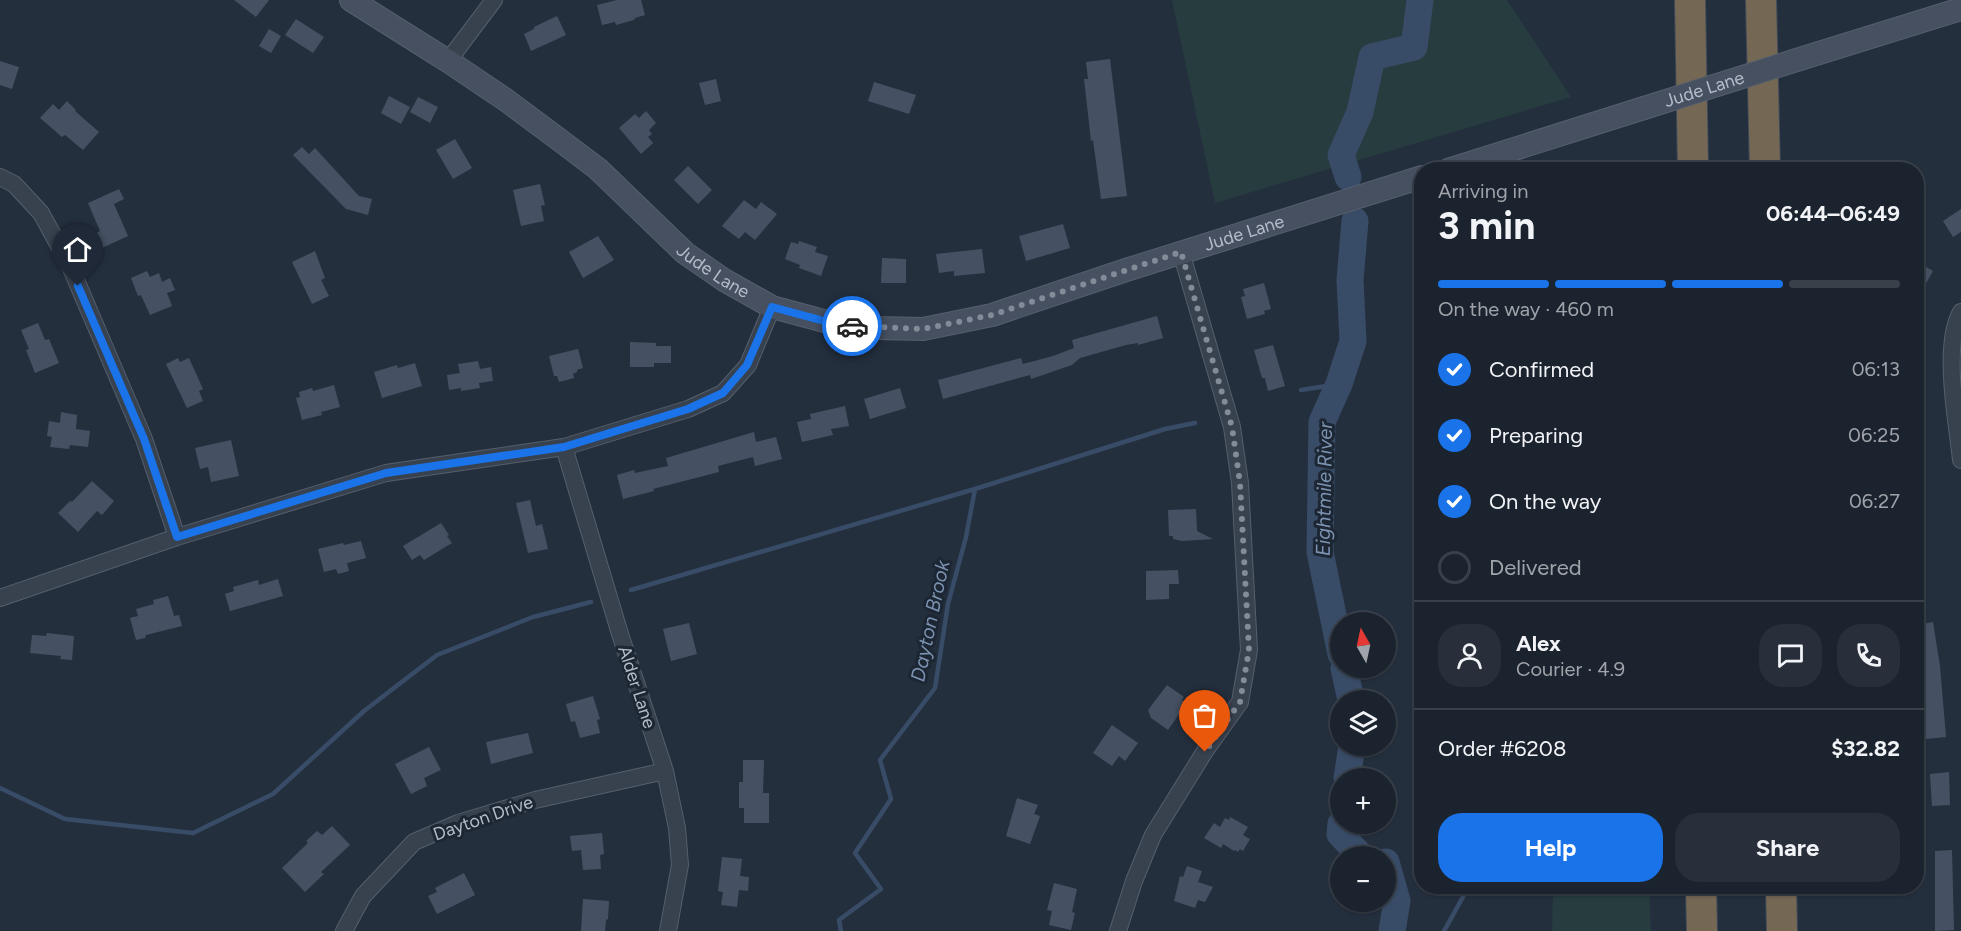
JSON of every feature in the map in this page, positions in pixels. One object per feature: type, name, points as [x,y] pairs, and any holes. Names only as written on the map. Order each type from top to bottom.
[{"type":"highway","points":[[1690,0],[1692,162]]},
{"type":"highway","points":[[1761,0],[1765,162]]},
{"type":"highway","points":[[1701,894],[1702,931]]},
{"type":"highway","points":[[1781,894],[1782,931]]},
{"type":"street","name":"Jude Lane","points":[[351,0],[506,100],[598,169],[685,253],[724,280],[772,307],[839,325],[923,329],[992,315],[1181,252],[1414,179]]},
{"type":"street","points":[[448,61],[494,0]]},
{"type":"street","name":"Jude Lane","points":[[1473,162],[1961,9]]},
{"type":"street","points":[[0,177],[14,184],[41,213],[70,266],[144,439],[177,537]]},
{"type":"street","points":[[1118,931],[1134,881],[1153,835],[1205,752],[1240,702],[1249,650],[1240,483],[1232,427],[1181,252]]},
{"type":"street","points":[[0,598],[177,537],[386,473],[564,447],[688,409],[723,393],[747,365],[772,307]]},
{"type":"street","points":[[1961,312],[1952,342],[1952,367],[1961,460]]},
{"type":"street","name":"Alder Lane","points":[[564,447],[664,771],[677,828],[680,865],[668,931]]},
{"type":"street","name":"Dayton Drive","points":[[344,931],[363,896],[414,842],[458,823],[535,800],[664,771]]},
{"type":"green space","points":[[1172,0],[1507,0],[1571,97],[1215,203]]},
{"type":"green space","points":[[1553,894],[1649,894],[1651,931],[1552,931]]},
{"type":"building","points":[[234,0],[269,0],[256,17]]},
{"type":"building","points":[[617,0],[641,0],[645,15],[616,25],[615,22],[602,25],[597,5]]},
{"type":"building","points":[[557,16],[566,35],[531,51],[524,34]]},
{"type":"building","points":[[296,19],[324,37],[313,53],[285,35]]},
{"type":"building","points":[[269,29],[281,36],[271,53],[259,46]]},
{"type":"building","points":[[1110,59],[1127,196],[1101,199],[1084,79],[1088,79],[1086,62]]},
{"type":"building","points":[[0,61],[19,67],[12,89],[0,85]]},
{"type":"building","points":[[716,79],[721,101],[705,105],[699,83]]},
{"type":"building","points":[[874,82],[916,95],[909,114],[868,101]]},
{"type":"building","points":[[389,96],[410,107],[401,124],[381,113]]},
{"type":"building","points":[[418,97],[438,107],[430,123],[410,112]]},
{"type":"building","points":[[67,101],[99,132],[83,150],[65,135],[62,137],[40,118],[53,104],[59,110]]},
{"type":"building","points":[[646,111],[656,123],[649,130],[652,134],[648,137],[653,143],[641,154],[619,128],[635,114],[639,118]]},
{"type":"building","points":[[455,139],[472,168],[453,179],[436,150]]},
{"type":"building","points":[[302,147],[309,154],[315,148],[359,196],[372,199],[368,215],[346,209],[293,155]]},
{"type":"building","points":[[688,166],[712,190],[698,204],[674,180]]},
{"type":"building","points":[[540,184],[545,205],[541,206],[544,221],[521,226],[513,190]]},
{"type":"building","points":[[119,189],[124,199],[114,204],[128,236],[102,248],[96,233],[100,231],[88,203]]},
{"type":"building","points":[[744,200],[756,209],[761,202],[777,214],[755,240],[745,232],[739,239],[722,226]]},
{"type":"building","points":[[1961,209],[1961,232],[1953,237],[1943,221]]},
{"type":"building","points":[[1063,224],[1070,248],[1026,261],[1019,236]]},
{"type":"building","points":[[598,236],[614,260],[583,278],[569,252]]},
{"type":"building","points":[[799,241],[817,247],[815,252],[828,256],[821,276],[799,268],[800,265],[785,259],[791,242],[798,244]]},
{"type":"building","points":[[982,249],[985,273],[954,276],[954,271],[939,273],[936,254]]},
{"type":"building","points":[[315,251],[325,278],[321,280],[329,296],[312,304],[292,262]]},
{"type":"building","points":[[882,258],[906,259],[906,283],[881,283]]},
{"type":"building","points":[[1924,266],[1933,271],[1924,287]]},
{"type":"building","points":[[147,271],[150,277],[159,273],[162,282],[170,278],[175,290],[167,293],[172,306],[150,315],[141,295],[138,296],[131,278]]},
{"type":"building","points":[[1264,283],[1271,309],[1264,311],[1265,314],[1247,319],[1241,297],[1245,296],[1243,289]]},
{"type":"building","points":[[1157,316],[1163,338],[1138,345],[1138,343],[1126,345],[1080,358],[1072,365],[1031,379],[1030,375],[943,399],[938,380],[1021,358],[1023,364],[1053,356],[1074,348],[1072,340]]},
{"type":"building","points":[[38,323],[45,340],[49,339],[59,363],[35,373],[21,330]]},
{"type":"building","points":[[630,342],[671,346],[671,363],[654,363],[654,367],[630,367]]},
{"type":"building","points":[[1273,345],[1285,386],[1268,391],[1254,350]]},
{"type":"building","points":[[578,349],[583,368],[573,374],[574,378],[559,382],[557,376],[554,376],[549,356]]},
{"type":"building","points":[[178,358],[180,362],[189,358],[203,389],[199,391],[203,401],[187,408],[166,364]]},
{"type":"building","points":[[478,361],[480,369],[491,367],[493,381],[479,383],[480,388],[449,390],[447,375],[460,373],[458,364]]},
{"type":"building","points":[[415,363],[422,386],[382,398],[374,372],[397,365],[398,368]]},
{"type":"building","points":[[334,385],[340,407],[302,420],[296,398],[300,397],[299,392]]},
{"type":"building","points":[[900,388],[906,408],[870,419],[864,399]]},
{"type":"building","points":[[845,406],[849,426],[831,429],[833,435],[802,442],[797,422],[811,419],[810,414]]},
{"type":"building","points":[[61,412],[77,415],[76,429],[90,431],[88,447],[70,445],[69,449],[50,447],[52,437],[47,436],[49,421],[60,423]]},
{"type":"building","points":[[754,432],[756,442],[776,437],[782,459],[755,466],[753,457],[718,466],[719,472],[623,499],[617,475],[634,470],[635,473],[668,466],[666,458]]},
{"type":"building","points":[[231,440],[239,476],[211,482],[208,467],[200,469],[195,448]]},
{"type":"building","points":[[92,481],[114,501],[102,515],[97,511],[78,532],[58,513]]},
{"type":"building","points":[[530,500],[536,526],[542,524],[548,549],[528,553],[516,503]]},
{"type":"building","points":[[1196,509],[1197,531],[1213,539],[1182,541],[1169,536],[1168,510]]},
{"type":"building","points":[[441,523],[452,543],[424,560],[420,555],[412,560],[403,546]]},
{"type":"building","points":[[361,541],[366,558],[347,563],[349,571],[338,574],[336,569],[324,572],[318,549]]},
{"type":"building","points":[[1178,570],[1179,584],[1169,584],[1169,599],[1146,600],[1146,571]]},
{"type":"building","points":[[278,579],[283,596],[230,611],[225,594],[234,591],[233,587],[258,580],[259,585]]},
{"type":"building","points":[[168,596],[174,616],[179,615],[182,626],[146,635],[145,638],[136,640],[130,618],[138,616],[136,609],[154,604],[153,600]]},
{"type":"building","points":[[1933,622],[1940,666],[1946,737],[1926,739],[1924,624]]},
{"type":"building","points":[[689,623],[697,654],[671,661],[663,629]]},
{"type":"building","points":[[47,633],[74,636],[72,660],[60,659],[61,656],[30,653],[32,635],[46,636]]},
{"type":"building","points":[[1167,685],[1184,697],[1182,700],[1187,703],[1168,730],[1151,718],[1148,710]]},
{"type":"building","points":[[593,696],[600,719],[597,720],[600,733],[580,738],[575,721],[571,722],[566,704]]},
{"type":"building","points":[[1112,725],[1138,743],[1125,761],[1119,756],[1112,766],[1093,753]]},
{"type":"building","points":[[528,733],[533,753],[491,764],[486,742]]},
{"type":"building","points":[[429,747],[441,770],[424,778],[427,786],[411,794],[395,764]]},
{"type":"building","points":[[743,760],[764,760],[763,793],[769,793],[769,823],[744,823],[744,808],[739,808],[739,782],[743,782]]},
{"type":"building","points":[[1949,772],[1950,805],[1932,806],[1930,774]]},
{"type":"building","points":[[1017,798],[1038,805],[1034,814],[1040,816],[1030,844],[1006,836]]},
{"type":"building","points":[[1230,817],[1248,827],[1243,835],[1250,839],[1243,851],[1240,849],[1238,852],[1234,851],[1223,844],[1221,848],[1204,838],[1214,823],[1220,827],[1225,818],[1229,820]]},
{"type":"building","points":[[332,826],[350,845],[321,872],[324,874],[305,892],[282,868],[317,831],[322,835]]},
{"type":"building","points":[[602,833],[604,854],[600,855],[601,869],[583,870],[581,850],[572,851],[570,836]]},
{"type":"building","points":[[1952,850],[1954,930],[1935,931],[1935,851]]},
{"type":"building","points":[[722,857],[742,859],[740,876],[749,877],[748,891],[739,890],[737,907],[721,905],[723,892],[718,891]]},
{"type":"building","points":[[1187,866],[1202,871],[1198,882],[1213,887],[1205,902],[1198,900],[1195,908],[1174,901],[1180,876],[1183,877]]},
{"type":"building","points":[[464,873],[475,895],[437,914],[428,896],[437,892],[435,888]]},
{"type":"building","points":[[1054,883],[1077,889],[1071,930],[1049,925],[1052,911],[1047,910]]},
{"type":"building","points":[[583,899],[609,901],[605,931],[581,931]]},
{"type":"waterway","name":"Eightmile River","points":[[1348,177],[1341,155],[1360,112],[1372,57],[1414,47],[1420,0]]},
{"type":"waterway","name":"Eightmile River","points":[[1332,612],[1320,552],[1322,422],[1339,384],[1353,341],[1350,280],[1355,221]]},
{"type":"waterway","name":"Dayton Brook","points":[[1301,390],[1339,384]]},
{"type":"waterway","name":"Dayton Brook","points":[[841,931],[839,920],[881,889],[855,853],[891,799],[880,760],[935,688],[948,604],[966,537],[975,489],[1165,429],[1195,423]]},
{"type":"waterway","points":[[631,590],[975,489]]},
{"type":"waterway","points":[[0,788],[65,819],[193,833],[273,794],[364,711],[437,655],[533,617],[591,602]]},
{"type":"waterway","name":"Eightmile River","points":[[1346,678],[1349,690]]},
{"type":"waterway","name":"Eightmile River","points":[[1349,768],[1350,756]]},
{"type":"waterway","name":"Eightmile River","points":[[1340,834],[1351,846]]},
{"type":"waterway","points":[[1444,931],[1465,894]]},
{"type":"waterway","name":"Eightmile River","points":[[1396,897],[1396,907]]},
{"type":"waterway","name":"Eightmile River","points":[[1392,931],[1395,912]]},
{"type":"way so far","points":[[852,326],[923,329],[992,315],[1181,252],[1232,427],[1240,483],[1249,650],[1240,702],[1205,752]]},
{"type":"route","points":[[78,286],[144,439],[177,537],[386,473],[564,447],[688,409],[723,393],[747,365],[772,307],[839,325],[852,326]]}]
